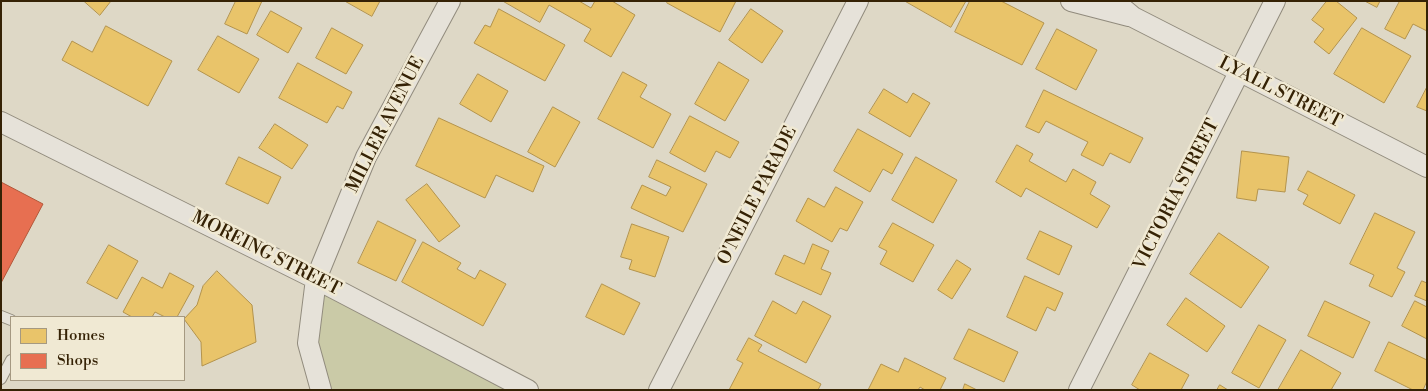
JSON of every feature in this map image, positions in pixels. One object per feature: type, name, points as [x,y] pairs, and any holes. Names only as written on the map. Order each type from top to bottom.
[{"type":"street","name":"MILLER AVENUE","points":[[321,390],[308,343],[316,279],[366,157],[450,1]]},
{"type":"street","name":"O'NEILE PARADE","points":[[659,390],[858,1]]},
{"type":"street","name":"LYALL STREET","points":[[1071,1],[1133,17]]},
{"type":"street","name":"LYALL STREET","points":[[1114,1],[1133,17],[1427,167]]},
{"type":"street","name":"VICTORIA STREET","points":[[1079,390],[1275,1]]},
{"type":"street","name":"MOREING STREET","points":[[2,122],[316,279],[528,390]]},
{"type":"lane","points":[[1,379],[10,362]]},
{"type":"green space","points":[[316,279],[528,390],[321,390],[308,343]]},
{"type":"building: Homes","points":[[84,1],[111,1],[100,15]]},
{"type":"building: Homes","points":[[236,1],[262,1],[247,34],[225,24]]},
{"type":"building: Homes","points":[[345,1],[380,1],[372,16]]},
{"type":"building: Homes","points":[[503,1],[579,1],[591,8],[595,1],[612,1],[635,15],[611,57],[584,41],[591,29],[549,5],[540,22]]},
{"type":"building: Homes","points":[[668,1],[736,1],[720,32],[667,3]]},
{"type":"building: Homes","points":[[905,1],[966,1],[951,27]]},
{"type":"building: Homes","points":[[970,1],[1001,1],[1044,23],[1022,65],[955,32]]},
{"type":"building: Homes","points":[[1327,1],[1336,1],[1357,18],[1329,54],[1314,42],[1324,29],[1312,20]]},
{"type":"building: Homes","points":[[1365,1],[1380,1],[1377,7]]},
{"type":"building: Homes","points":[[1400,1],[1427,1],[1427,31],[1413,24],[1405,39],[1385,29]]},
{"type":"building: Homes","points":[[499,9],[565,45],[545,81],[474,43],[485,25],[490,27]]},
{"type":"building: Homes","points":[[751,9],[783,31],[762,63],[729,40]]},
{"type":"building: Homes","points":[[271,11],[302,28],[288,53],[257,35]]},
{"type":"building: Homes","points":[[106,26],[172,61],[148,106],[62,60],[72,41],[92,52]]},
{"type":"building: Homes","points":[[332,28],[363,45],[346,74],[316,58]]},
{"type":"building: Homes","points":[[1362,28],[1411,56],[1384,103],[1334,74]]},
{"type":"building: Homes","points":[[1057,29],[1097,50],[1076,90],[1036,69]]},
{"type":"building: Homes","points":[[218,36],[259,59],[239,93],[198,70]]},
{"type":"building: Homes","points":[[719,62],[749,80],[725,121],[695,104]]},
{"type":"building: Homes","points":[[298,63],[352,92],[343,109],[337,106],[327,123],[279,98]]},
{"type":"building: Homes","points":[[623,72],[647,85],[640,97],[671,114],[653,148],[598,119]]},
{"type":"building: Homes","points":[[478,74],[508,91],[491,122],[460,104]]},
{"type":"building: Homes","points":[[1427,87],[1427,111],[1417,107]]},
{"type":"building: Homes","points":[[884,89],[907,103],[913,93],[930,103],[910,137],[869,113]]},
{"type":"building: Homes","points":[[1044,90],[1143,138],[1130,163],[1110,153],[1103,166],[1081,155],[1088,142],[1046,121],[1039,133],[1026,127]]},
{"type":"building: Homes","points":[[553,107],[580,122],[555,167],[528,152]]},
{"type":"building: Homes","points":[[690,116],[739,142],[730,158],[716,151],[705,172],[670,153]]},
{"type":"building: Homes","points":[[439,118],[544,166],[533,192],[496,175],[485,198],[416,166]]},
{"type":"building: Homes","points":[[275,124],[308,145],[292,169],[259,148]]},
{"type":"building: Homes","points":[[858,129],[903,154],[892,174],[883,169],[870,192],[834,171]]},
{"type":"building: Homes","points":[[1017,145],[1033,154],[1029,161],[1066,182],[1073,169],[1096,182],[1090,194],[1110,206],[1097,228],[1026,188],[1021,197],[996,182]]},
{"type":"building: Homes","points":[[1242,151],[1289,157],[1285,192],[1258,189],[1256,201],[1237,198]]},
{"type":"building: Homes","points":[[239,157],[281,177],[268,204],[226,184]]},
{"type":"building: Homes","points":[[916,157],[957,180],[933,223],[892,200]]},
{"type":"building: Homes","points":[[657,160],[707,184],[683,232],[631,208],[642,185],[666,196],[671,187],[649,177]]},
{"type":"building: Homes","points":[[1308,171],[1355,195],[1340,224],[1303,204],[1308,195],[1298,190]]},
{"type":"building: Homes","points":[[427,184],[460,226],[439,242],[406,200]]},
{"type":"building: Homes","points":[[836,187],[863,202],[847,231],[840,228],[832,242],[796,221],[808,198],[824,207]]},
{"type":"building: Homes","points":[[1375,213],[1415,232],[1397,268],[1405,272],[1392,297],[1369,286],[1374,275],[1350,264]]},
{"type":"building: Homes","points":[[378,221],[416,240],[396,281],[358,263]]},
{"type":"building: Homes","points":[[893,223],[934,245],[913,282],[880,264],[887,251],[879,247]]},
{"type":"building: Homes","points":[[632,224],[669,237],[655,277],[629,269],[632,260],[621,257]]},
{"type":"building: Homes","points":[[1040,231],[1072,246],[1059,275],[1027,259]]},
{"type":"building: Homes","points":[[1219,233],[1269,267],[1241,308],[1190,274]]},
{"type":"building: Homes","points":[[423,242],[461,263],[457,269],[475,279],[480,270],[506,284],[483,326],[402,282]]},
{"type":"building: Homes","points":[[813,244],[829,251],[821,269],[831,273],[821,295],[775,274],[784,255],[804,264]]},
{"type":"building: Homes","points":[[109,245],[138,261],[117,299],[87,283]]},
{"type":"building: Homes","points":[[957,260],[971,269],[952,299],[938,290]]},
{"type":"building: Homes","points":[[217,271],[252,305],[256,342],[202,366],[201,342],[185,318],[197,305],[203,286]]},
{"type":"building: Homes","points":[[170,273],[194,286],[178,316],[163,316],[155,312],[153,316],[130,316],[123,312],[142,277],[162,288]]},
{"type":"building: Homes","points":[[1025,276],[1063,293],[1055,311],[1047,307],[1036,331],[1007,317]]},
{"type":"building: Homes","points":[[1422,281],[1427,283],[1427,301],[1415,296]]},
{"type":"building: Homes","points":[[602,284],[640,303],[624,335],[586,317]]},
{"type":"building: Homes","points":[[1186,298],[1225,326],[1207,352],[1167,325]]},
{"type":"building: Homes","points":[[773,301],[796,314],[803,301],[831,316],[806,363],[755,336]]},
{"type":"building: Homes","points":[[1325,301],[1370,322],[1353,358],[1308,336]]},
{"type":"building: Homes","points":[[1415,301],[1427,307],[1427,339],[1402,326]]},
{"type":"building: Homes","points":[[1259,325],[1286,340],[1259,388],[1232,373]]},
{"type":"building: Homes","points":[[969,329],[1018,352],[1004,382],[954,359]]},
{"type":"building: Homes","points":[[749,338],[762,345],[758,351],[821,384],[818,390],[729,390],[743,363],[737,360]]},
{"type":"building: Homes","points":[[1389,342],[1427,360],[1427,381],[1423,390],[1413,390],[1375,371]]},
{"type":"building: Homes","points":[[1301,350],[1341,373],[1331,390],[1278,390]]},
{"type":"building: Homes","points":[[1150,353],[1189,375],[1181,390],[1140,390],[1132,385]]},
{"type":"building: Homes","points":[[905,358],[946,378],[940,390],[925,390],[920,387],[918,390],[868,390],[881,364],[898,372]]},
{"type":"building: Homes","points":[[965,384],[977,390],[963,390]]},
{"type":"building: Homes","points":[[1220,385],[1228,390],[1217,390]]},
{"type":"building: Shops","points":[[1,182],[43,204],[1,283]]}]
